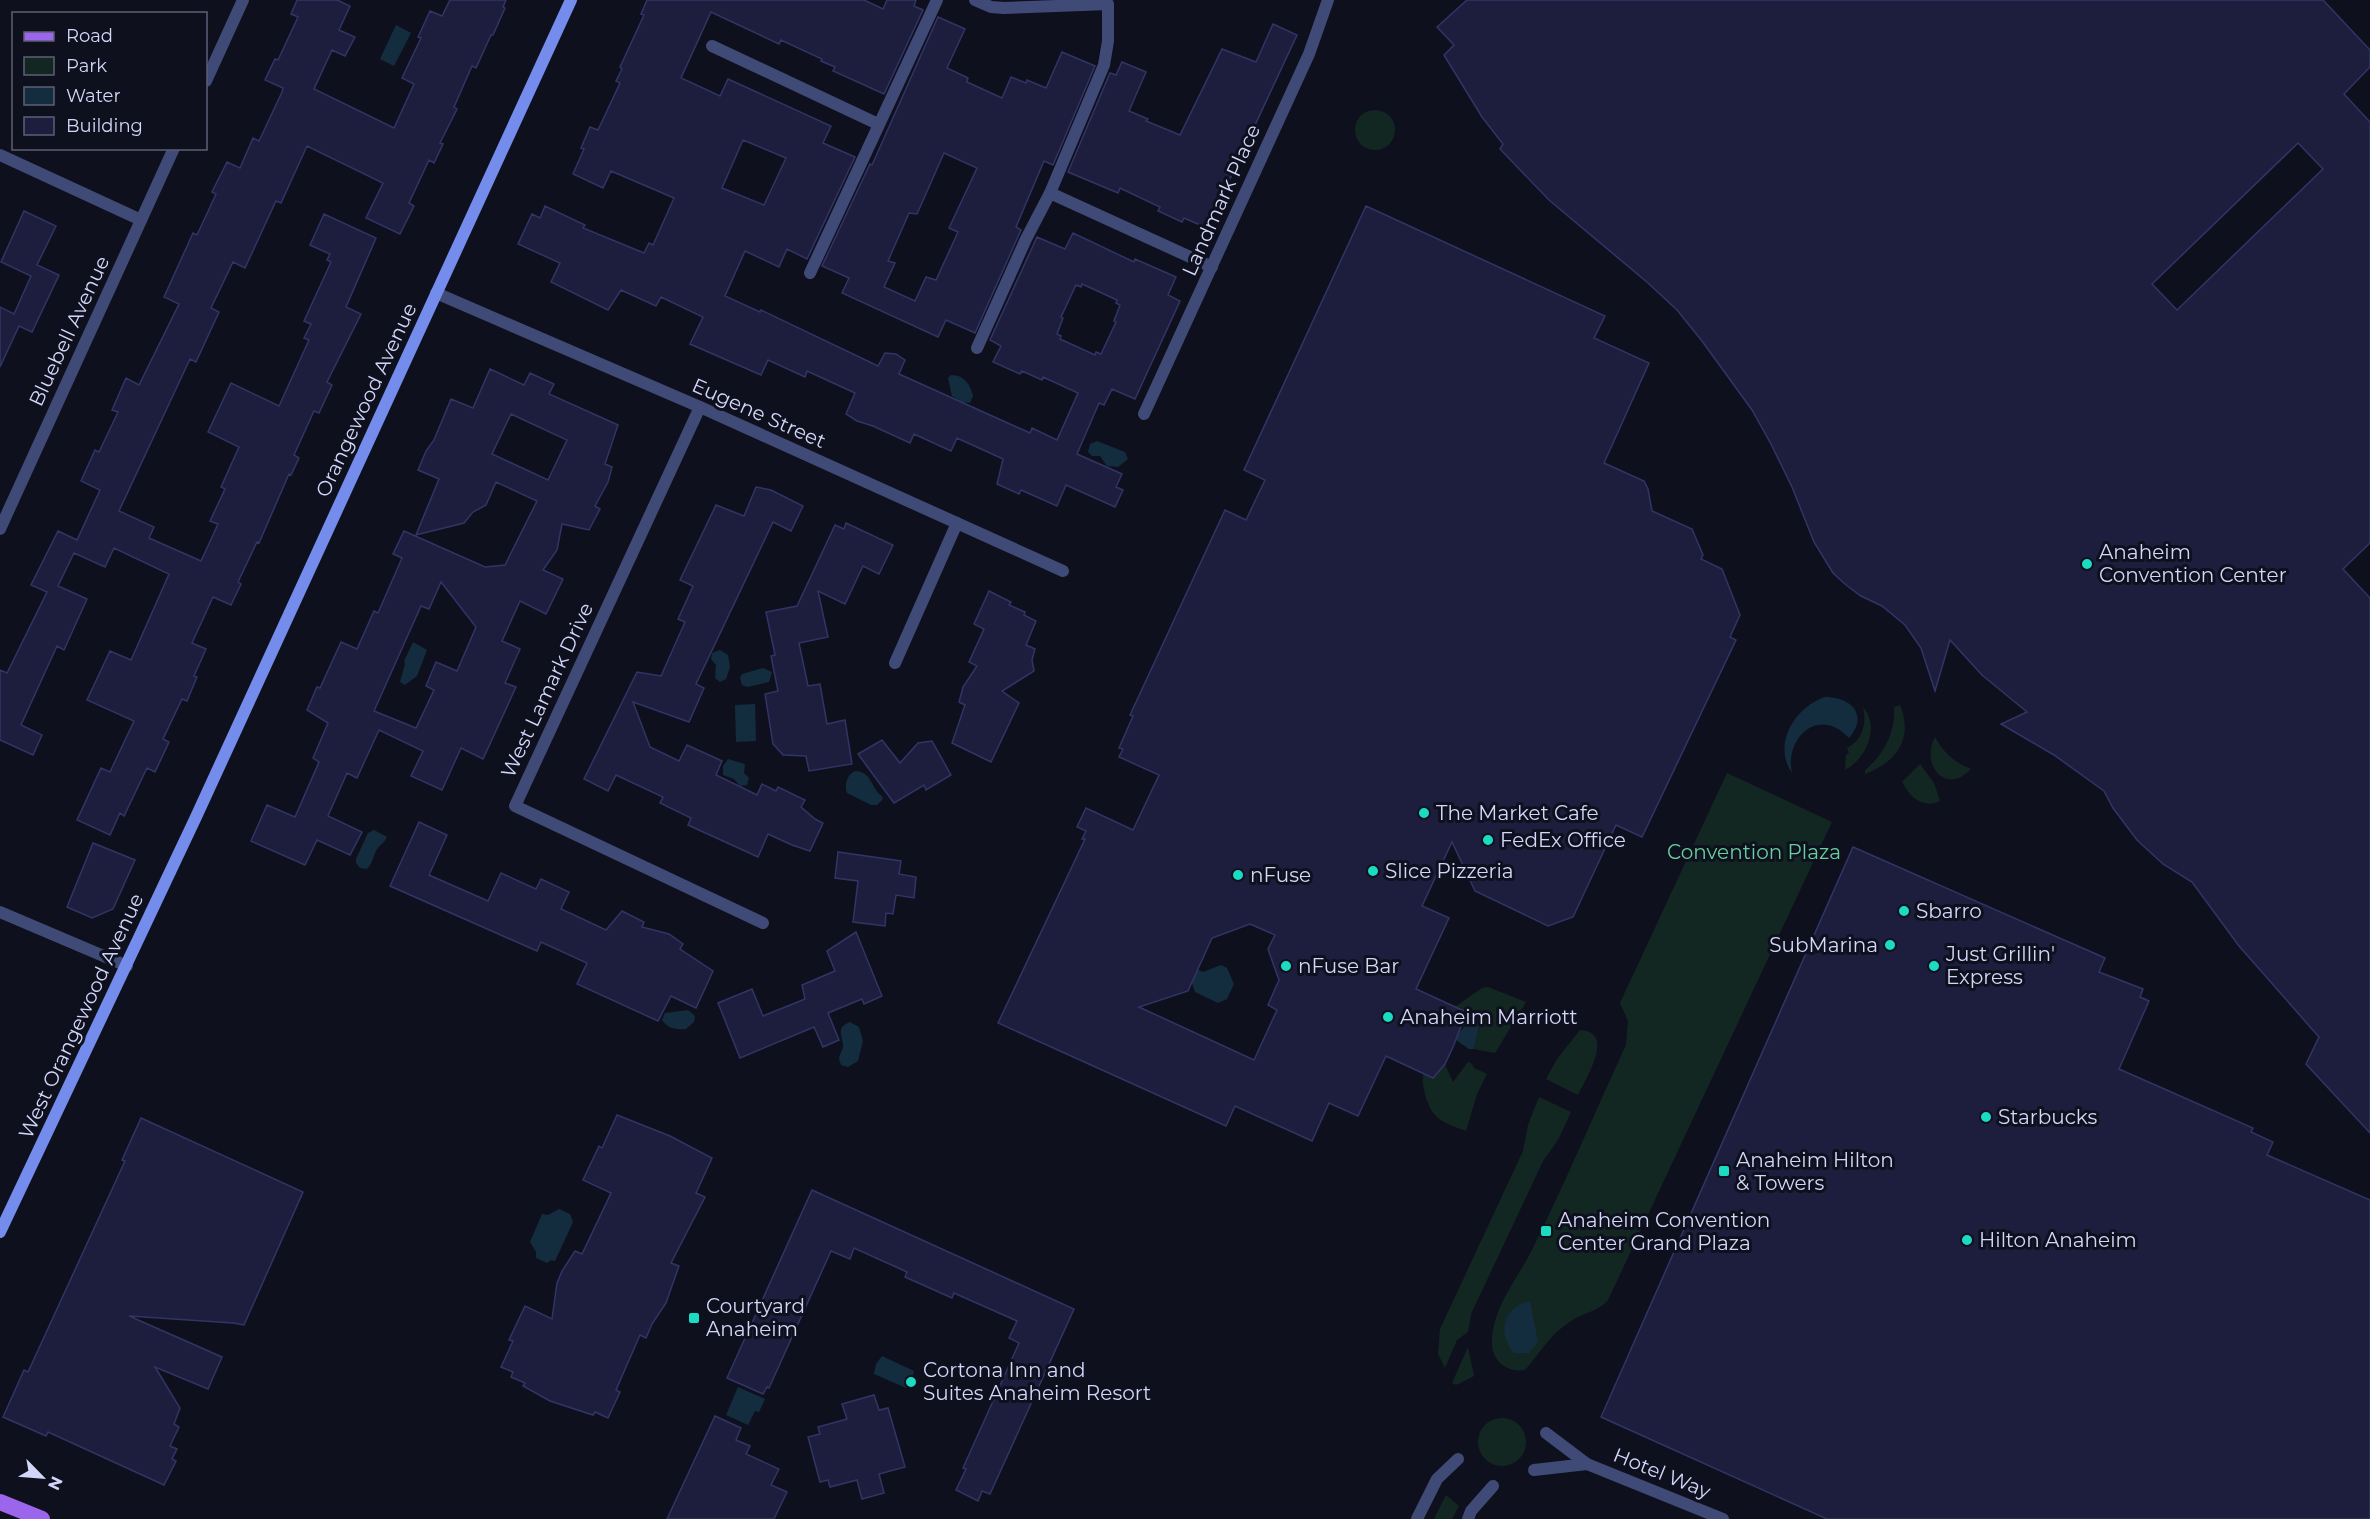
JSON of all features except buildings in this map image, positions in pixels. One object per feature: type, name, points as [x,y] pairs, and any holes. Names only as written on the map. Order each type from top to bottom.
[{"type":"main road","name":"Orangewood Avenue","points":[[196,817],[571,0]]},
{"type":"main road","name":"West Orangewood Avenue","points":[[0,1232],[196,817]]},
{"type":"main road","points":[[0,1502],[42,1519]]},
{"type":"street","points":[[207,79],[243,0]]},
{"type":"street","points":[[810,273],[936,0]]},
{"type":"street","points":[[975,0],[992,7],[1004,8],[1108,4],[1108,41],[1104,65],[1050,193],[977,348]]},
{"type":"street","name":"Landmark Place","points":[[1144,414],[1309,54],[1328,0]]},
{"type":"street","points":[[712,46],[878,124]]},
{"type":"street","name":"Bluebell Avenue","points":[[0,529],[173,150]]},
{"type":"street","points":[[0,155],[141,220]]},
{"type":"street","points":[[1050,193],[1212,267]]},
{"type":"street","name":"Eugene Street","points":[[436,293],[700,407],[1063,572]]},
{"type":"street","name":"West Lamark Drive","points":[[700,407],[514,806],[763,923]]},
{"type":"street","points":[[895,663],[957,524]]},
{"type":"street","points":[[0,912],[127,966]]},
{"type":"street","name":"Hotel Way","points":[[1546,1433],[1587,1464],[1723,1519]]},
{"type":"street","points":[[1417,1519],[1437,1479],[1458,1459]]},
{"type":"street","name":"Hotel Way","points":[[1534,1470],[1587,1464]]},
{"type":"street","points":[[1467,1519],[1471,1511],[1493,1486]]},
{"type":"green space","points":[[1375,110],[1389,116],[1395,130],[1389,144],[1375,150],[1361,144],[1355,130],[1361,116]]},
{"type":"green space","points":[[1900,705],[1905,728],[1899,748],[1886,763],[1865,774],[1865,770],[1883,750],[1891,734],[1894,707]]},
{"type":"green space","points":[[1863,707],[1870,724],[1869,742],[1853,765],[1845,770],[1846,755],[1849,753],[1847,748],[1860,736],[1864,725]]},
{"type":"green space","points":[[1935,737],[1950,756],[1971,769],[1962,777],[1945,778],[1933,767],[1931,748]]},
{"type":"green space","points":[[1920,764],[1934,783],[1940,801],[1928,804],[1917,800],[1902,782]]},
{"type":"green space","name":"Convention Plaza","points":[[1727,773],[1832,822],[1608,1300],[1600,1307],[1564,1326],[1525,1370],[1505,1367],[1496,1358],[1492,1346],[1494,1326],[1502,1302],[1545,1223],[1626,1045],[1628,1021],[1620,1003]]},
{"type":"green space","points":[[1488,987],[1526,1002],[1495,1053],[1474,1049],[1480,1021],[1470,1023],[1460,1029],[1464,1011],[1455,1007],[1482,988]]},
{"type":"green space","points":[[1580,1030],[1591,1033],[1596,1039],[1597,1047],[1592,1067],[1578,1095],[1546,1079],[1557,1059]]},
{"type":"green space","points":[[1468,1062],[1474,1068],[1487,1074],[1477,1094],[1466,1131],[1446,1123],[1433,1112],[1426,1098],[1423,1074],[1433,1078],[1445,1064],[1453,1082]]},
{"type":"green space","points":[[1539,1097],[1571,1112],[1558,1140],[1543,1161],[1471,1314],[1468,1332],[1457,1340],[1445,1368],[1438,1354],[1440,1329],[1523,1151],[1528,1125]]},
{"type":"green space","points":[[1468,1347],[1474,1376],[1456,1385],[1452,1383]]},
{"type":"green space","points":[[1497,1418],[1507,1418],[1519,1425],[1526,1437],[1526,1447],[1519,1459],[1507,1466],[1497,1466],[1482,1455],[1478,1447],[1478,1437],[1489,1422]]},
{"type":"green space","points":[[1446,1495],[1459,1506],[1452,1519],[1434,1519]]},
{"type":"water","points":[[396,25],[411,33],[394,66],[380,59]]},
{"type":"water","points":[[951,375],[963,378],[968,384],[973,396],[970,403],[962,402],[952,396],[948,378]]},
{"type":"water","points":[[1097,441],[1125,452],[1128,459],[1118,467],[1107,466],[1100,456],[1092,456],[1088,452],[1090,444]]},
{"type":"water","points":[[413,642],[427,650],[417,676],[405,685],[400,682],[404,661]]},
{"type":"water","points":[[720,650],[728,655],[730,667],[726,679],[720,682],[715,678],[716,665],[711,659],[712,653]]},
{"type":"water","points":[[763,668],[772,672],[769,682],[747,687],[742,685],[740,678],[742,674]]},
{"type":"water","points":[[1825,697],[1843,700],[1854,709],[1857,715],[1855,730],[1849,738],[1838,729],[1826,725],[1816,725],[1806,730],[1793,748],[1792,773],[1786,762],[1784,750],[1790,728],[1804,709]]},
{"type":"water","points":[[755,704],[756,741],[736,742],[735,705]]},
{"type":"water","points":[[728,759],[745,764],[744,773],[749,778],[747,785],[740,786],[734,779],[723,775],[723,766]]},
{"type":"water","points":[[855,771],[865,774],[882,796],[883,799],[877,805],[871,805],[847,793],[847,780]]},
{"type":"water","points":[[374,830],[387,837],[377,849],[367,869],[360,868],[356,859],[368,833]]},
{"type":"water","points":[[1183,963],[1203,972],[1221,965],[1227,968],[1234,984],[1227,999],[1218,1003],[1195,992],[1192,983],[1159,968]]},
{"type":"water","points":[[688,1010],[695,1016],[694,1022],[686,1029],[672,1028],[662,1020],[665,1013]]},
{"type":"water","points":[[1480,1021],[1474,1049],[1469,1049],[1456,1040],[1465,1026]]},
{"type":"water","points":[[850,1022],[859,1027],[863,1041],[858,1061],[848,1067],[841,1065],[839,1059],[843,1046],[842,1028]]},
{"type":"water","points":[[559,1209],[570,1214],[573,1222],[555,1261],[551,1260],[547,1263],[536,1258],[536,1252],[530,1242],[542,1214],[548,1215]]},
{"type":"water","points":[[1530,1301],[1538,1342],[1529,1353],[1514,1353],[1506,1337],[1504,1329],[1506,1322],[1514,1309]]},
{"type":"water","points":[[882,1356],[914,1371],[912,1381],[906,1388],[874,1374],[876,1364]]},
{"type":"water","points":[[738,1387],[765,1399],[759,1412],[755,1411],[748,1425],[726,1415]]},
{"type":"place","name":"Anaheim Convention Center","points":[[2087,564]]},
{"type":"place","name":"The Market Cafe","points":[[1424,813]]},
{"type":"place","name":"FedEx Office","points":[[1488,840]]},
{"type":"place","name":"Slice Pizzeria","points":[[1373,871]]},
{"type":"place","name":"nFuse","points":[[1238,875]]},
{"type":"place","name":"Sbarro","points":[[1904,911]]},
{"type":"place","name":"SubMarina","points":[[1890,945]]},
{"type":"place","name":"nFuse Bar","points":[[1286,966]]},
{"type":"place","name":"Just Grillin' Express","points":[[1934,966]]},
{"type":"place","name":"Anaheim Marriott","points":[[1388,1017]]},
{"type":"place","name":"Starbucks","points":[[1986,1117]]},
{"type":"place","name":"Anaheim Hilton & Towers","points":[[1724,1171]]},
{"type":"place","name":"Anaheim Convention Center Grand Plaza","points":[[1546,1231]]},
{"type":"place","name":"Hilton Anaheim","points":[[1967,1240]]},
{"type":"place","name":"Courtyard Anaheim","points":[[694,1318]]},
{"type":"place","name":"Cortona Inn and Suites Anaheim Resort","points":[[911,1382]]}]
